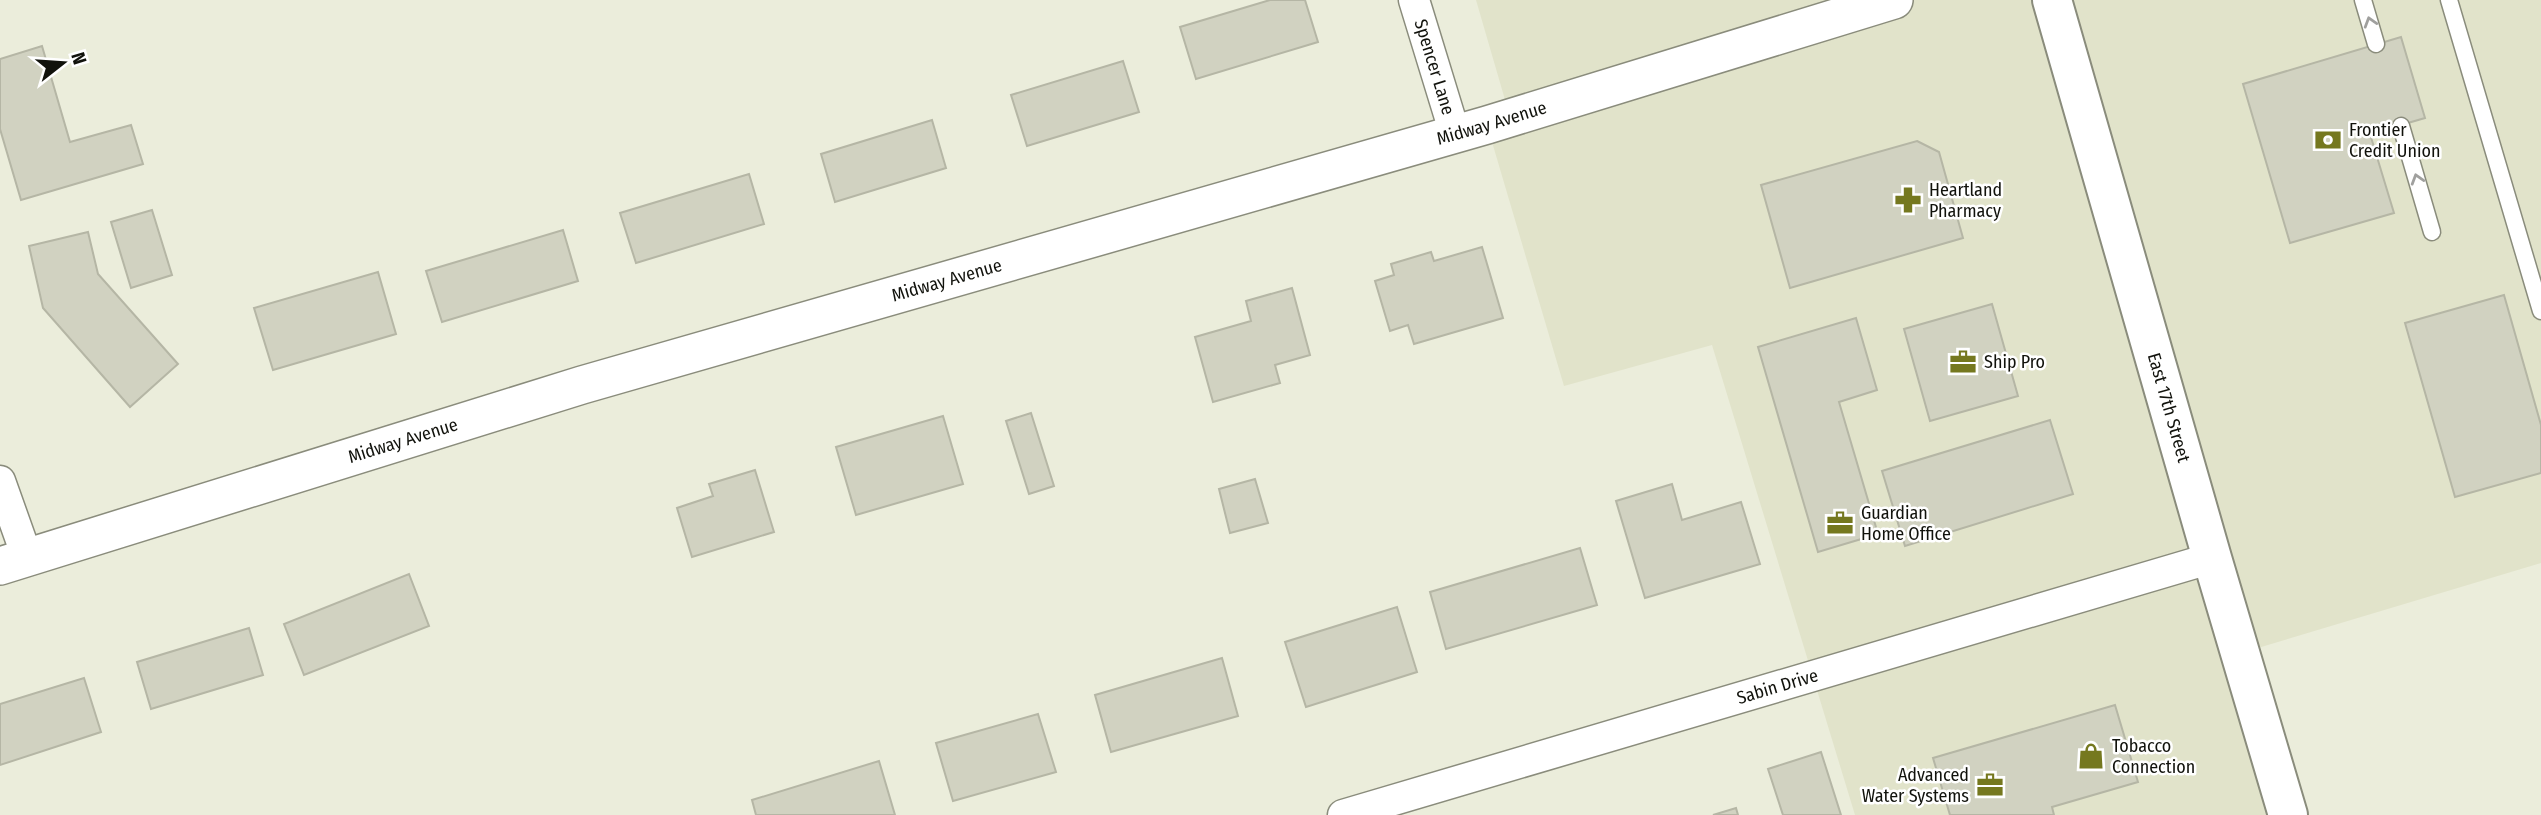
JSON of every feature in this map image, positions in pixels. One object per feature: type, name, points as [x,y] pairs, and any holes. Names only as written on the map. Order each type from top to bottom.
[{"type":"main road","name":"East 17th Street","points":[[2052,0],[2288,815]]},
{"type":"street","name":"Spencer Lane","points":[[1414,0],[1455,134]]},
{"type":"street","name":"Midway Avenue","points":[[13,561],[582,385],[1455,134],[1894,0]]},
{"type":"street","points":[[0,481],[13,561]]},
{"type":"street","name":"Sabin Drive","points":[[1343,815],[2212,558]]},
{"type":"lane","points":[[2363,0],[2376,44]]},
{"type":"lane","points":[[2449,0],[2541,311]]},
{"type":"lane","points":[[2401,126],[2432,232]]},
{"type":"shaded area","points":[[1476,0],[2541,0],[2541,563],[2241,653],[2288,815],[1855,815],[1712,345],[1564,386],[1487,125],[1510,117]]},
{"type":"building","points":[[1270,0],[1305,0],[1318,42],[1196,79],[1180,27]]},
{"type":"building","points":[[2401,37],[2425,118],[2370,134],[2394,213],[2290,243],[2243,84]]},
{"type":"building","points":[[42,46],[70,142],[131,125],[143,164],[21,200],[0,129],[0,59]]},
{"type":"building","points":[[1123,61],[1139,112],[1027,146],[1011,95]]},
{"type":"building","points":[[932,120],[946,168],[835,202],[821,154]]},
{"type":"building","points":[[1917,141],[1939,152],[1963,238],[1790,288],[1761,185]]},
{"type":"building","points":[[749,174],[764,224],[636,263],[620,213]]},
{"type":"building","points":[[152,210],[172,275],[131,288],[111,222]]},
{"type":"building","points":[[563,230],[578,281],[442,322],[426,271]]},
{"type":"building","points":[[88,232],[98,274],[178,364],[130,407],[43,308],[29,246]]},
{"type":"building","points":[[1482,247],[1503,318],[1414,344],[1408,325],[1390,331],[1375,281],[1394,275],[1391,264],[1431,252],[1434,261]]},
{"type":"building","points":[[378,272],[396,334],[273,370],[254,308]]},
{"type":"building","points":[[1292,288],[1310,355],[1275,365],[1280,383],[1213,402],[1195,337],[1251,321],[1246,301]]},
{"type":"building","points":[[2504,295],[2541,425],[2541,473],[2455,497],[2405,323]]},
{"type":"building","points":[[1992,304],[2018,396],[1930,421],[1904,329]]},
{"type":"building","points":[[1856,318],[1877,390],[1839,402],[1878,534],[1818,552],[1758,347]]},
{"type":"building","points":[[1031,413],[1054,486],[1029,494],[1006,421]]},
{"type":"building","points":[[943,416],[963,484],[856,515],[836,447]]},
{"type":"building","points":[[2050,420],[2073,494],[1905,546],[1882,471]]},
{"type":"building","points":[[755,470],[774,532],[692,557],[677,508],[713,496],[709,484]]},
{"type":"building","points":[[1255,479],[1268,523],[1230,533],[1219,489]]},
{"type":"building","points":[[1672,484],[1682,520],[1741,502],[1760,564],[1645,598],[1616,501]]},
{"type":"building","points":[[1580,548],[1597,605],[1446,649],[1430,592]]},
{"type":"building","points":[[409,574],[429,626],[304,675],[284,624]]},
{"type":"building","points":[[1397,607],[1417,672],[1306,707],[1285,642]]},
{"type":"building","points":[[249,628],[263,675],[151,709],[137,662]]},
{"type":"building","points":[[1222,658],[1238,716],[1111,752],[1095,695]]},
{"type":"building","points":[[84,678],[101,732],[0,765],[0,704]]},
{"type":"building","points":[[2115,705],[2138,782],[2052,807],[2054,815],[1950,815],[1933,758]]},
{"type":"building","points":[[1038,714],[1056,772],[953,801],[936,743]]},
{"type":"building","points":[[1821,752],[1841,815],[1783,815],[1768,769]]},
{"type":"building","points":[[879,761],[895,815],[756,815],[752,800]]},
{"type":"building","points":[[1736,808],[1738,815],[1713,815]]},
{"type":"place","name":"Frontier Credit Union","points":[[2328,140]]},
{"type":"place","name":"Heartland Pharmacy","points":[[1908,200]]},
{"type":"place","name":"Ship Pro","points":[[1963,362]]},
{"type":"place","name":"Guardian Home Office","points":[[1840,523]]},
{"type":"place","name":"Tobacco Connection","points":[[2091,756]]},
{"type":"place","name":"Advanced Water Systems","points":[[1990,785]]}]
